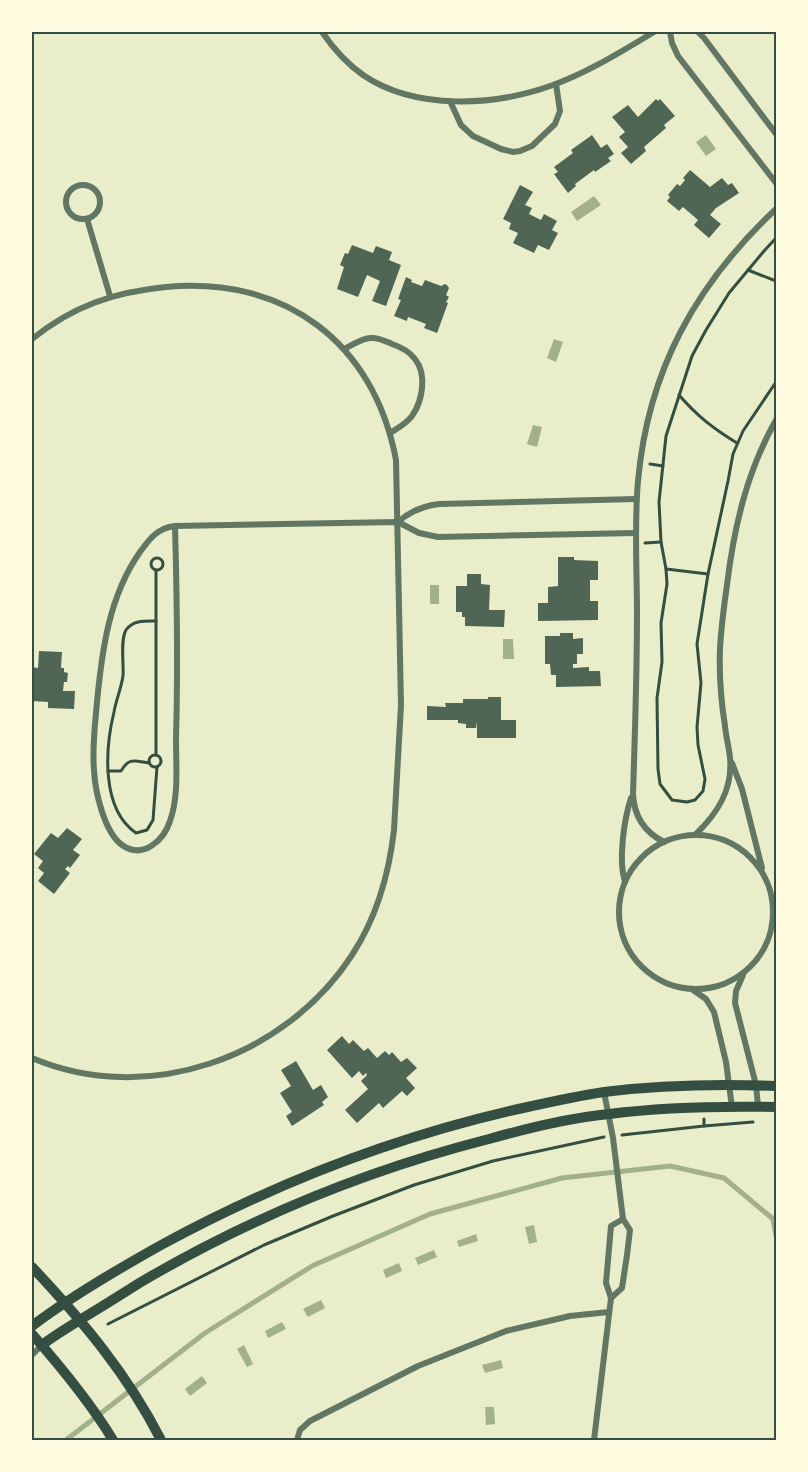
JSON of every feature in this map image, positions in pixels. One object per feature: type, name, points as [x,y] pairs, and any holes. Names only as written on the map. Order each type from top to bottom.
[{"type":"main road","points":[[32,1326],[64,1302],[212,1218],[341,1162],[404,1140],[494,1114],[604,1092],[666,1087],[777,1086]]},
{"type":"main road","points":[[42,1346],[52,1337],[190,1254],[238,1229],[308,1198],[396,1166],[475,1142],[542,1126],[609,1114],[703,1108],[777,1107]]},
{"type":"main road","points":[[32,1267],[81,1320],[111,1359],[149,1416],[161,1440]]},
{"type":"main road","points":[[32,1334],[78,1390],[112,1440]]},
{"type":"street","points":[[322,32],[352,66],[376,83],[408,94],[450,101],[499,99],[556,84],[654,32]]},
{"type":"street","points":[[670,32],[678,56],[777,183]]},
{"type":"street","points":[[698,32],[777,134]]},
{"type":"street","points":[[450,101],[461,125],[473,136],[507,151],[520,151],[532,146],[555,124],[560,111],[556,84]]},
{"type":"street","points":[[81,184],[96,189],[100,199],[99,209],[87,219],[72,216],[67,208],[68,192],[81,184]]},
{"type":"street","points":[[664,842],[641,824],[633,805],[636,691],[636,499],[640,462],[650,414],[662,374],[679,335],[717,274],[755,229],[777,209]]},
{"type":"street","points":[[87,219],[110,296]]},
{"type":"street","points":[[32,339],[70,313],[110,296],[176,286],[218,287],[254,294],[283,305],[308,319],[344,349],[364,375],[380,403],[396,460],[401,705],[392,851],[382,892],[353,954],[325,990],[309,1006],[280,1030],[242,1052],[202,1067],[159,1075],[117,1077],[61,1069],[32,1058]]},
{"type":"street","points":[[344,349],[366,339],[378,338],[409,352],[419,365],[422,372],[422,385],[416,408],[406,423],[390,433]]},
{"type":"street","points":[[758,1106],[756,1085],[735,997],[737,986],[768,941],[773,906],[742,789],[730,757],[720,679],[720,648],[730,560],[738,515],[756,460],[777,420]]},
{"type":"street","points":[[398,522],[407,514],[418,509],[439,504],[636,499]]},
{"type":"street","points":[[175,526],[178,671],[175,795],[166,832],[159,841],[148,848],[137,850],[120,843],[111,831],[102,810],[94,771],[94,731],[102,658],[116,597],[134,561],[152,536],[163,528],[175,526],[398,522],[419,533],[438,537],[636,533]]},
{"type":"street","points":[[696,834],[715,813],[726,792],[730,757]]},
{"type":"street","points":[[625,882],[622,856],[627,813],[633,794]]},
{"type":"street","points":[[747,970],[715,987],[690,989],[664,983],[634,958],[625,940],[620,921],[621,895],[625,882],[637,862],[645,854],[664,842],[685,835],[696,834],[730,842],[748,855],[763,872]]},
{"type":"street","points":[[690,989],[702,995],[714,1012],[724,1053],[732,1107]]},
{"type":"street","points":[[604,1092],[623,1219],[630,1230],[622,1288],[611,1298]]},
{"type":"street","points":[[594,1440],[611,1298],[606,1283],[611,1226],[623,1219]]},
{"type":"street","points":[[297,1440],[300,1430],[310,1420],[418,1366],[506,1332],[570,1316],[609,1312]]},
{"type":"street","points":[[32,1355],[42,1346]]},
{"type":"path","points":[[777,238],[729,293],[706,330],[692,356],[666,436],[659,502],[661,542],[667,584],[661,623],[662,662],[657,698],[658,769],[660,784],[672,800],[687,802],[696,800],[703,791],[705,779],[697,727],[702,683],[697,644],[708,574],[733,454],[743,430],[777,382]]},
{"type":"path","points":[[748,270],[777,281]]},
{"type":"path","points":[[679,395],[693,412],[737,444]]},
{"type":"path","points":[[636,543],[661,542]]},
{"type":"path","points":[[666,569],[708,574]]},
{"type":"path","points":[[156,570],[156,755]]},
{"type":"path","points":[[156,621],[141,621],[132,625],[123,638],[123,673],[109,735],[108,771],[111,793],[117,811],[126,826],[136,833],[147,830],[153,820],[157,767],[161,761],[156,755]]},
{"type":"path","points":[[149,763],[151,757],[156,755]]},
{"type":"path","points":[[94,771],[121,771],[125,764],[132,760],[157,767]]},
{"type":"path","points":[[703,1108],[704,1126]]},
{"type":"path","points":[[108,1324],[264,1245],[414,1185],[493,1161],[612,1137],[756,1121]]},
{"type":"shaded area","points":[[706,135],[716,149],[706,156],[696,142]]},
{"type":"shaded area","points":[[594,196],[601,205],[577,221],[571,212]]},
{"type":"shaded area","points":[[554,339],[563,342],[556,362],[547,358]]},
{"type":"shaded area","points":[[533,425],[542,427],[537,447],[527,444]]},
{"type":"shaded area","points":[[430,585],[439,585],[439,604],[430,604]]},
{"type":"shaded area","points":[[503,639],[513,639],[514,659],[503,659]]},
{"type":"shaded area","points":[[534,1225],[537,1242],[529,1244],[525,1227]]},
{"type":"shaded area","points":[[476,1234],[478,1241],[459,1247],[457,1241]]},
{"type":"shaded area","points":[[434,1250],[437,1257],[418,1265],[415,1258]]},
{"type":"shaded area","points":[[399,1263],[402,1271],[386,1278],[383,1270]]},
{"type":"shaded area","points":[[321,1300],[325,1308],[308,1317],[303,1309]]},
{"type":"shaded area","points":[[282,1322],[286,1329],[268,1338],[265,1331]]},
{"type":"shaded area","points":[[244,1345],[253,1364],[247,1367],[237,1349]]},
{"type":"shaded area","points":[[501,1360],[503,1368],[485,1373],[482,1365]]},
{"type":"shaded area","points":[[202,1376],[207,1383],[190,1396],[185,1389]]},
{"type":"shaded area","points":[[485,1407],[494,1407],[495,1424],[486,1425]]},
{"type":"building","points":[[656,99],[658,101],[660,99],[675,116],[664,125],[666,128],[644,147],[646,151],[631,164],[621,153],[628,147],[619,137],[625,132],[612,117],[628,105],[638,117]]},
{"type":"building","points":[[592,135],[601,148],[607,144],[614,154],[608,158],[611,161],[575,184],[576,186],[568,193],[554,174],[558,172],[554,167],[573,153],[571,150]]},
{"type":"building","points":[[690,170],[710,187],[722,178],[728,185],[732,183],[739,193],[716,208],[710,215],[721,224],[709,238],[694,225],[698,220],[683,207],[679,211],[667,201],[670,197],[668,195],[677,184],[680,186]]},
{"type":"building","points":[[520,185],[533,192],[525,205],[532,208],[529,214],[541,220],[544,214],[557,221],[552,230],[558,233],[549,250],[538,245],[534,253],[513,243],[518,233],[509,229],[511,223],[503,219]]},
{"type":"building","points":[[352,245],[373,253],[376,246],[392,252],[389,260],[401,265],[386,306],[372,301],[380,281],[367,275],[358,297],[337,289],[344,267],[340,265],[345,253],[348,254]]},
{"type":"building","points":[[406,277],[412,280],[411,282],[422,286],[425,280],[441,286],[445,284],[449,288],[446,295],[449,297],[446,302],[448,303],[437,333],[424,328],[426,324],[408,317],[407,321],[394,316],[401,300],[398,299]]},
{"type":"building","points":[[558,557],[598,561],[598,580],[590,580],[590,601],[598,601],[598,620],[538,621],[538,603],[548,603],[548,587],[558,586]]},
{"type":"building","points":[[467,574],[481,574],[481,584],[490,585],[489,610],[505,610],[504,627],[465,626],[465,617],[462,617],[462,612],[456,612],[456,586],[467,586]]},
{"type":"building","points":[[560,633],[573,633],[573,639],[583,638],[583,654],[577,654],[577,664],[573,664],[573,668],[589,667],[589,671],[600,671],[601,686],[556,687],[556,675],[551,675],[550,664],[545,664],[545,636],[560,636]]},
{"type":"building","points":[[39,651],[62,652],[61,668],[68,673],[63,691],[75,691],[74,709],[48,708],[48,702],[32,701],[34,685],[32,685],[32,667],[38,668]]},
{"type":"building","points":[[488,697],[501,697],[501,720],[516,720],[516,738],[477,738],[477,722],[476,728],[466,728],[466,724],[458,723],[458,720],[427,720],[427,706],[446,707],[445,703],[463,703],[463,699],[488,699]]},
{"type":"building","points":[[67,828],[82,839],[73,850],[80,855],[70,868],[68,866],[65,869],[70,873],[54,894],[38,881],[44,873],[38,868],[43,861],[34,854],[51,833],[58,838]]},
{"type":"building","points":[[342,1036],[349,1044],[353,1040],[364,1051],[368,1048],[377,1058],[385,1051],[389,1055],[392,1052],[401,1062],[407,1058],[417,1068],[406,1078],[415,1088],[407,1096],[402,1091],[383,1108],[379,1103],[357,1123],[345,1110],[368,1089],[361,1081],[367,1075],[366,1073],[363,1076],[359,1071],[352,1078],[327,1050]]},
{"type":"building","points":[[296,1061],[313,1090],[321,1085],[328,1097],[322,1102],[324,1105],[292,1126],[286,1116],[292,1112],[280,1093],[291,1086],[281,1070]]},
{"type":"waterway","points":[[66,1440],[205,1333],[312,1266],[430,1214],[562,1178],[670,1166],[724,1178],[773,1219],[776,1236]]}]
